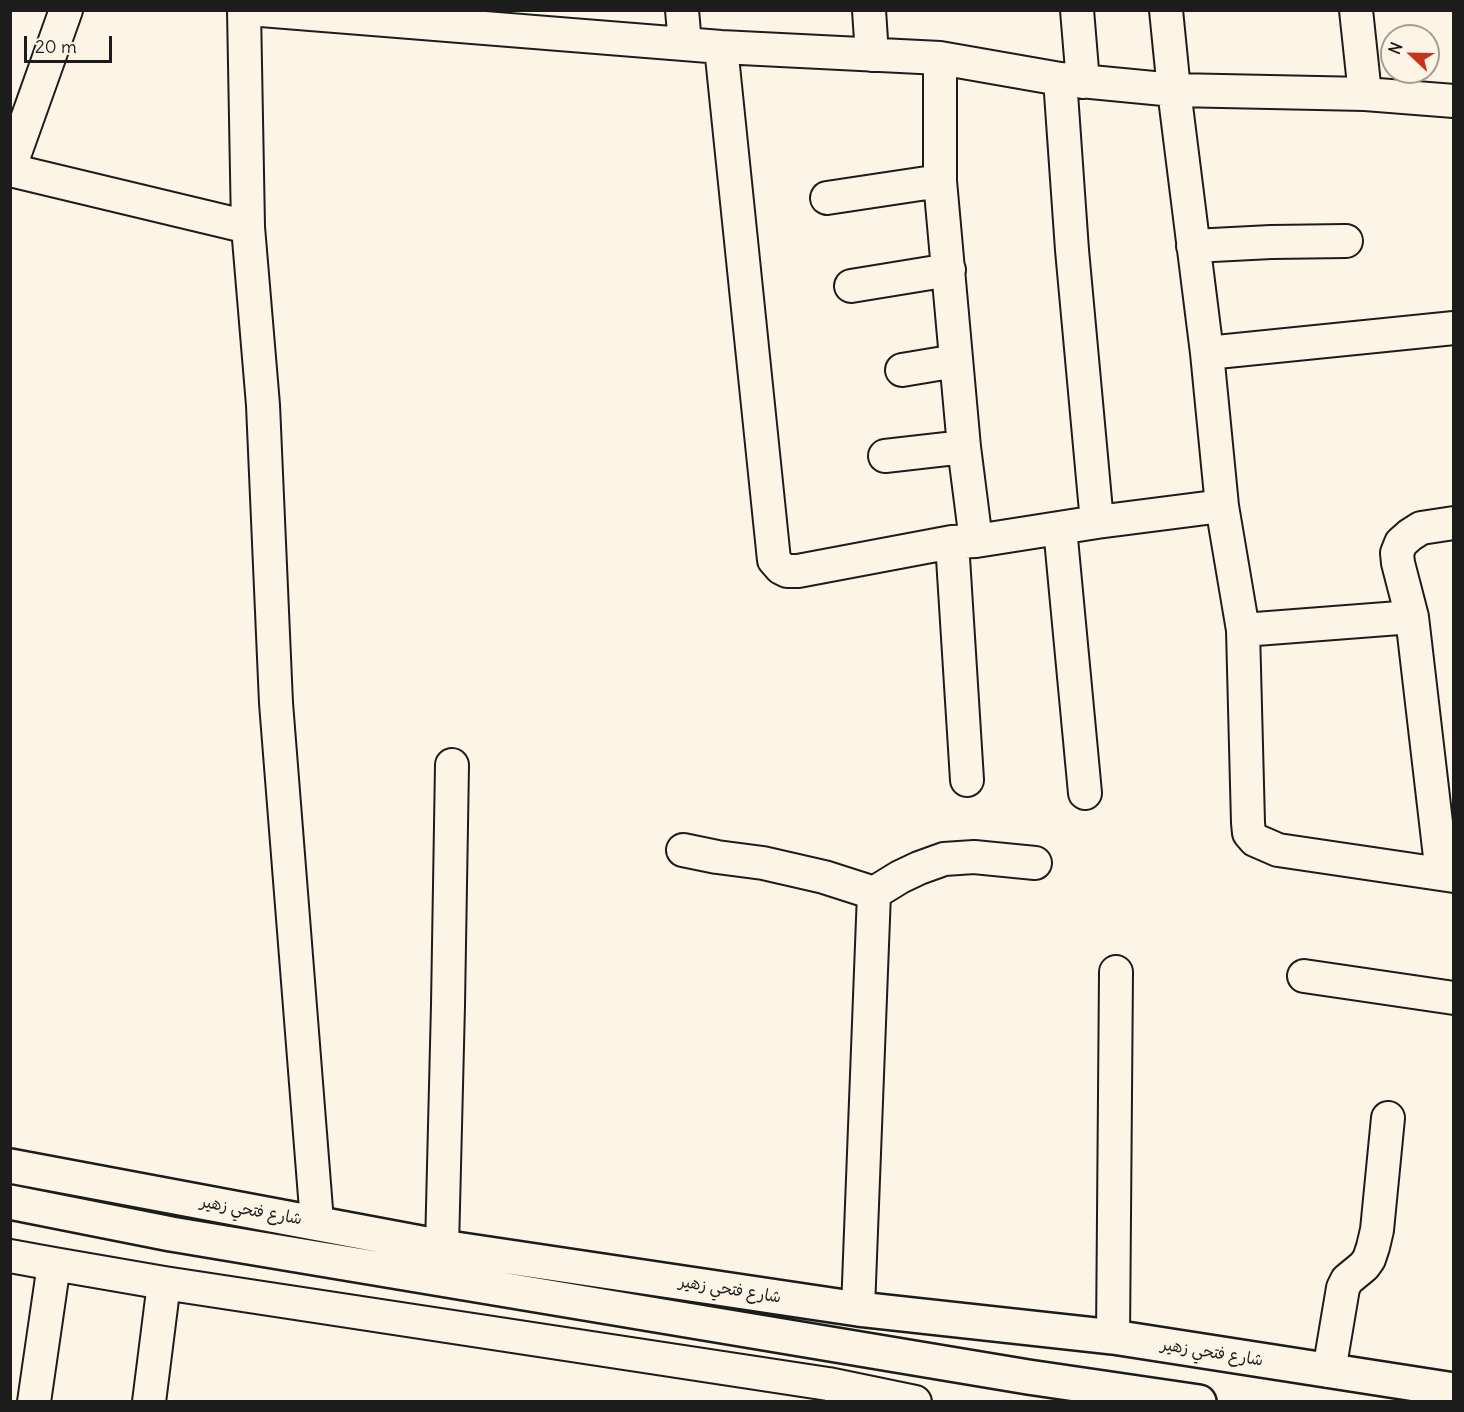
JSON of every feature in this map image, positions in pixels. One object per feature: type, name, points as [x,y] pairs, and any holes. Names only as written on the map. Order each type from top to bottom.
[{"type":"street","points":[[66,10],[10,169],[248,227]]},
{"type":"street","points":[[244,10],[248,227],[263,405],[276,704],[317,1222]]},
{"type":"street","points":[[261,10],[721,47],[940,58],[1071,80],[1174,90],[1365,94],[1454,101]]},
{"type":"street","points":[[682,10],[685,44]]},
{"type":"street","points":[[869,10],[873,55]]},
{"type":"street","points":[[1077,10],[1071,80],[1072,250],[1097,522]]},
{"type":"street","points":[[1166,10],[1207,353],[1222,506],[1243,630],[1248,823],[1249,833],[1255,840],[1278,850],[1448,875],[1412,617],[1397,553],[1401,543],[1421,528],[1454,523]]},
{"type":"street","points":[[1356,10],[1365,94]]},
{"type":"street","points":[[721,47],[774,560],[781,568],[787,571],[798,571],[964,542],[1222,506]]},
{"type":"street","points":[[940,58],[940,181],[964,447],[967,780]]},
{"type":"street","points":[[828,198],[940,181]]},
{"type":"street","points":[[1193,246],[1346,241]]},
{"type":"street","points":[[851,286],[949,270]]},
{"type":"street","points":[[1207,353],[1454,328]]},
{"type":"street","points":[[902,370],[956,361]]},
{"type":"street","points":[[885,456],[964,447]]},
{"type":"street","points":[[1060,528],[1085,793]]},
{"type":"street","points":[[1243,630],[1412,617]]},
{"type":"street","points":[[442,1247],[452,765]]},
{"type":"street","points":[[683,850],[763,863],[824,877],[874,893],[900,877],[944,859],[974,857],[1035,863]]},
{"type":"street","points":[[858,1309],[874,893]]},
{"type":"street","points":[[1113,1337],[1116,972]]},
{"type":"street","points":[[1304,976],[1454,998]]},
{"type":"street","points":[[1329,1371],[1343,1288],[1347,1280],[1364,1266],[1373,1248],[1377,1230],[1388,1118]]},
{"type":"street","name":"شارع فتحي زهير","points":[[10,1166],[442,1247],[858,1309],[1113,1337],[1454,1390]]},
{"type":"street","points":[[10,1202],[171,1234],[1028,1377],[1199,1401]]},
{"type":"street","points":[[10,1256],[827,1393],[915,1401]]},
{"type":"street","points":[[34,1401],[54,1264]]},
{"type":"street","points":[[149,1401],[165,1283]]}]
